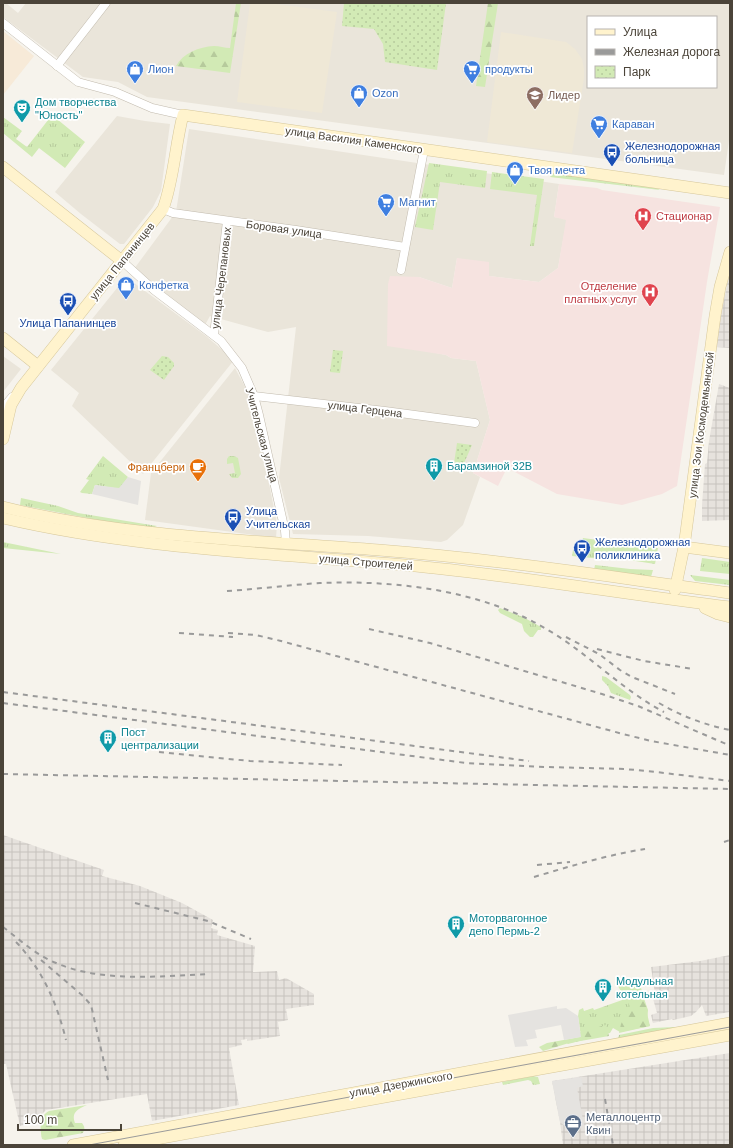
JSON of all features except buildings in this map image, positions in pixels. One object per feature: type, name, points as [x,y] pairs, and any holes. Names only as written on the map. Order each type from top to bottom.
[{"type":"main road","name":"улица Василия Каменского","points":[[182,115],[730,193]]},
{"type":"main road","name":"улица Папанинцев","points":[[4,432],[11,405],[21,388],[163,209],[169,192],[182,115]]},
{"type":"main road","points":[[3,167],[122,261]]},
{"type":"main road","name":"улица Зои Космодемьянской","points":[[672,599],[677,585],[684,547],[715,316],[720,287],[730,252]]},
{"type":"main road","points":[[3,338],[38,366]]},
{"type":"main road","name":"улица Строителей","points":[[3,507],[67,520],[168,535],[380,550],[496,561],[730,593]]},
{"type":"main road","name":"улица Строителей","points":[[3,518],[70,531],[161,544],[408,565],[496,575],[730,607]]},
{"type":"main road","points":[[684,547],[730,553]]},
{"type":"main road","points":[[696,603],[718,614],[730,617]]},
{"type":"main road","name":"улица Дзержинского","points":[[73,1145],[730,1023]]},
{"type":"main road","name":"улица Дзержинского","points":[[124,1145],[375,1098],[730,1035]]},
{"type":"street","points":[[57,66],[106,3]]},
{"type":"street","name":"улица Василия Каменского","points":[[3,23],[78,82],[115,92],[152,108],[182,115]]},
{"type":"street","points":[[400,270],[424,150]]},
{"type":"street","name":"Боровая улица","points":[[163,209],[173,213],[404,247]]},
{"type":"street","name":"улица Черепановых","points":[[214,335],[228,221]]},
{"type":"street","name":"Учительская улица","points":[[122,261],[154,290],[221,341],[242,368],[254,396],[285,531],[286,544]]},
{"type":"street","name":"улица Папанинцев","points":[[3,408],[21,388]]},
{"type":"street","name":"улица Герцена","points":[[254,396],[475,423]]},
{"type":"shaded area","points":[[3,3],[6,3],[18,13],[26,3],[730,3],[730,134],[724,175],[147,97],[118,82],[83,77],[3,17]]},
{"type":"shaded area","points":[[250,3],[268,3],[337,12],[322,113],[237,102]]},
{"type":"shaded area","points":[[3,31],[34,56],[3,95]]},
{"type":"shaded area","name":"Лидер","points":[[501,32],[566,42],[575,49],[582,59],[584,78],[572,153],[487,142]]},
{"type":"shaded area","points":[[117,116],[170,124],[161,191],[153,207],[124,244],[120,244],[55,192]]},
{"type":"shaded area","points":[[189,129],[559,184],[554,217],[567,219],[558,268],[539,282],[489,276],[457,258],[452,288],[419,277],[431,352],[446,355],[451,358],[476,361],[490,420],[473,473],[480,477],[463,525],[447,540],[441,542],[368,536],[293,534],[279,478],[296,327],[268,332],[210,316],[205,325],[134,269],[176,212]]},
{"type":"shaded area","points":[[559,184],[597,188],[602,190],[720,207],[707,282],[677,486],[662,494],[622,505],[557,494],[507,468],[498,486],[473,473],[490,420],[476,361],[387,346],[388,284],[390,276],[419,277],[452,288],[457,258],[489,262],[489,276],[539,282],[558,268],[566,220],[554,217]]},
{"type":"shaded area","points":[[730,269],[730,348],[715,347]]},
{"type":"shaded area","points":[[126,277],[206,336],[234,360],[143,474],[72,406],[79,393],[51,370]]},
{"type":"shaded area","points":[[3,356],[21,369],[3,392]]},
{"type":"shaded area","points":[[235,368],[253,402],[277,524],[276,538],[145,520],[151,473]]},
{"type":"shaded area","points":[[719,384],[730,388],[730,520],[702,521],[705,464],[707,463],[709,441]]},
{"type":"shaded area","points":[[128,477],[141,481],[138,505],[92,494],[95,485],[119,488]]},
{"type":"shaded area","points":[[3,835],[104,870],[102,876],[140,886],[182,903],[213,920],[211,928],[218,930],[217,935],[255,946],[253,972],[277,971],[279,980],[286,978],[314,994],[314,1005],[286,1009],[288,1020],[278,1022],[280,1036],[247,1041],[247,1039],[241,1040],[242,1045],[229,1048],[239,1105],[152,1121],[147,1094],[46,1110],[39,1117],[39,1122],[20,1126],[6,1064],[3,1064]]},
{"type":"shaded area","points":[[730,955],[730,1012],[706,1016],[702,1005],[691,1016],[653,1023],[651,1015],[657,1013],[652,995],[655,994],[651,967],[700,961]]},
{"type":"shaded area","points":[[557,1006],[557,1009],[566,1008],[578,1016],[581,1037],[564,1040],[561,1025],[535,1030],[537,1038],[526,1040],[528,1046],[515,1047],[508,1015]]},
{"type":"shaded area","points":[[730,1053],[730,1145],[563,1145],[552,1081]]},
{"type":"shaded area","points":[[581,1077],[583,1086],[577,1088],[584,1125],[567,1128],[560,1122],[552,1081]]},
{"type":"green space","points":[[236,3],[241,3],[230,73],[176,66],[187,54],[197,49],[214,46],[230,48]]},
{"type":"green space","points":[[344,3],[446,3],[437,70],[385,62],[383,44],[374,29],[342,26]]},
{"type":"green space","points":[[488,3],[498,3],[485,87],[476,86]]},
{"type":"green space","points":[[52,115],[85,142],[65,168],[39,148],[32,157],[3,133],[3,117],[22,131],[16,139],[27,147]]},
{"type":"green space","points":[[429,163],[487,171],[485,188],[440,182],[433,230],[415,227]]},
{"type":"green space","points":[[492,172],[544,179],[534,246],[530,246],[537,195],[490,189]]},
{"type":"green space","points":[[553,173],[653,186],[660,190],[550,177]]},
{"type":"green space","points":[[333,350],[343,351],[340,373],[330,372]]},
{"type":"green space","points":[[162,356],[168,357],[174,363],[174,366],[164,380],[150,370]]},
{"type":"green space","points":[[457,443],[472,445],[461,470],[453,470]]},
{"type":"green space","points":[[103,456],[128,477],[120,489],[95,485],[92,494],[80,492],[89,480],[86,479]]},
{"type":"green space","points":[[229,456],[238,458],[241,474],[238,478],[232,478],[229,474],[235,473],[233,463],[227,464],[227,459]]},
{"type":"green space","points":[[21,498],[58,506],[78,513],[157,526],[152,528],[103,521],[20,505]]},
{"type":"green space","points":[[583,538],[658,548],[655,564],[629,560],[572,556],[573,550],[582,542]]},
{"type":"green space","points":[[3,542],[61,554],[3,548]]},
{"type":"green space","points":[[702,558],[730,562],[730,574],[700,571]]},
{"type":"green space","points":[[595,565],[653,570],[651,577],[594,570]]},
{"type":"green space","points":[[690,575],[730,580],[730,585],[695,581]]},
{"type":"green space","points":[[500,608],[523,617],[541,627],[541,630],[538,630],[533,637],[530,637],[524,631],[522,624],[500,613],[498,610]]},
{"type":"green space","points":[[602,676],[606,677],[630,695],[630,700],[611,693],[608,686],[602,680]]},
{"type":"green space","points":[[639,979],[650,1026],[620,1032],[613,1028],[610,1033],[568,1044],[564,1041],[581,1037],[578,1016],[579,1010],[583,1008],[584,1011],[593,1008],[594,1010],[625,999],[618,986]]},
{"type":"green space","points":[[638,981],[648,1010],[647,1023],[650,1026],[619,1033],[621,1024],[630,1006],[626,995],[627,982]]},
{"type":"green space","points":[[606,1025],[609,1036],[569,1043],[543,1051],[539,1047],[547,1043],[580,1037],[580,1032]]},
{"type":"green space","points":[[675,1027],[670,1033],[618,1039],[619,1035],[653,1028]]},
{"type":"green space","points":[[533,1076],[538,1077],[540,1084],[533,1085],[531,1081],[528,1080],[503,1085],[502,1082]]},
{"type":"green space","points":[[87,1105],[76,1111],[74,1116],[75,1123],[82,1123],[84,1126],[83,1133],[45,1140],[42,1139],[41,1123],[43,1116],[46,1113],[49,1111]]},
{"type":"tram line","points":[[89,1145],[730,1027]]},
{"type":"railway","points":[[227,591],[320,583],[378,583],[438,590],[467,597],[495,605],[522,616],[548,630],[578,650],[634,693],[664,712]]},
{"type":"railway","points":[[369,629],[430,643],[602,694],[638,706],[726,744]]},
{"type":"railway","points":[[179,633],[233,637]]},
{"type":"railway","points":[[228,633],[256,635],[281,641],[651,741],[730,755]]},
{"type":"railway","points":[[566,637],[599,654],[632,677],[675,694]]},
{"type":"railway","points":[[597,649],[644,661],[693,669]]},
{"type":"railway","points":[[3,692],[529,761]]},
{"type":"railway","points":[[3,703],[466,763],[625,769],[730,781]]},
{"type":"railway","points":[[659,703],[693,720],[730,730]]},
{"type":"railway","points":[[159,752],[250,761],[342,765]]},
{"type":"railway","points":[[3,774],[730,789]]},
{"type":"railway","points":[[724,842],[730,840]]},
{"type":"railway","points":[[534,877],[575,865],[645,849]]},
{"type":"railway","points":[[537,865],[570,862]]},
{"type":"railway","points":[[135,903],[208,921],[251,939]]},
{"type":"railway","points":[[3,927],[42,956],[56,963],[74,969],[112,976],[132,977],[210,974]]},
{"type":"railway","points":[[16,942],[41,975],[53,1000],[66,1040]]},
{"type":"railway","points":[[41,960],[83,996],[91,1005],[108,1080]]},
{"type":"railway","points":[[605,1099],[613,1145]]},
{"type":"place","name":"Лион","points":[[135,84]]},
{"type":"place","name":"продукты","points":[[472,84]]},
{"type":"place","name":"Ozon","points":[[359,108]]},
{"type":"place","name":"Лидер","points":[[535,110]]},
{"type":"place","name":"Дом творчества \"Юность\"","points":[[22,123]]},
{"type":"place","name":"Караван","points":[[599,139]]},
{"type":"place","name":"Железнодорожная больница","points":[[612,167]]},
{"type":"place","name":"Твоя мечта","points":[[515,185]]},
{"type":"place","name":"Магнит","points":[[386,217]]},
{"type":"place","name":"Стационар","points":[[643,231]]},
{"type":"place","name":"Конфетка","points":[[126,300]]},
{"type":"place","name":"Отделение платных услуг","points":[[650,307]]},
{"type":"place","name":"Улица Папанинцев","points":[[68,316]]},
{"type":"place","name":"Барамзиной 32В","points":[[434,481]]},
{"type":"place","name":"Францбери","points":[[198,482]]},
{"type":"place","name":"Улица Учительская","points":[[233,532]]},
{"type":"place","name":"Железнодорожная поликлиника","points":[[582,563]]},
{"type":"place","name":"Пост централизации","points":[[108,753]]},
{"type":"place","name":"Моторвагонное депо Пермь-2","points":[[456,939]]},
{"type":"place","name":"Модульная котельная","points":[[603,1002]]},
{"type":"place","name":"Металлоцентр Квин","points":[[573,1138]]}]
